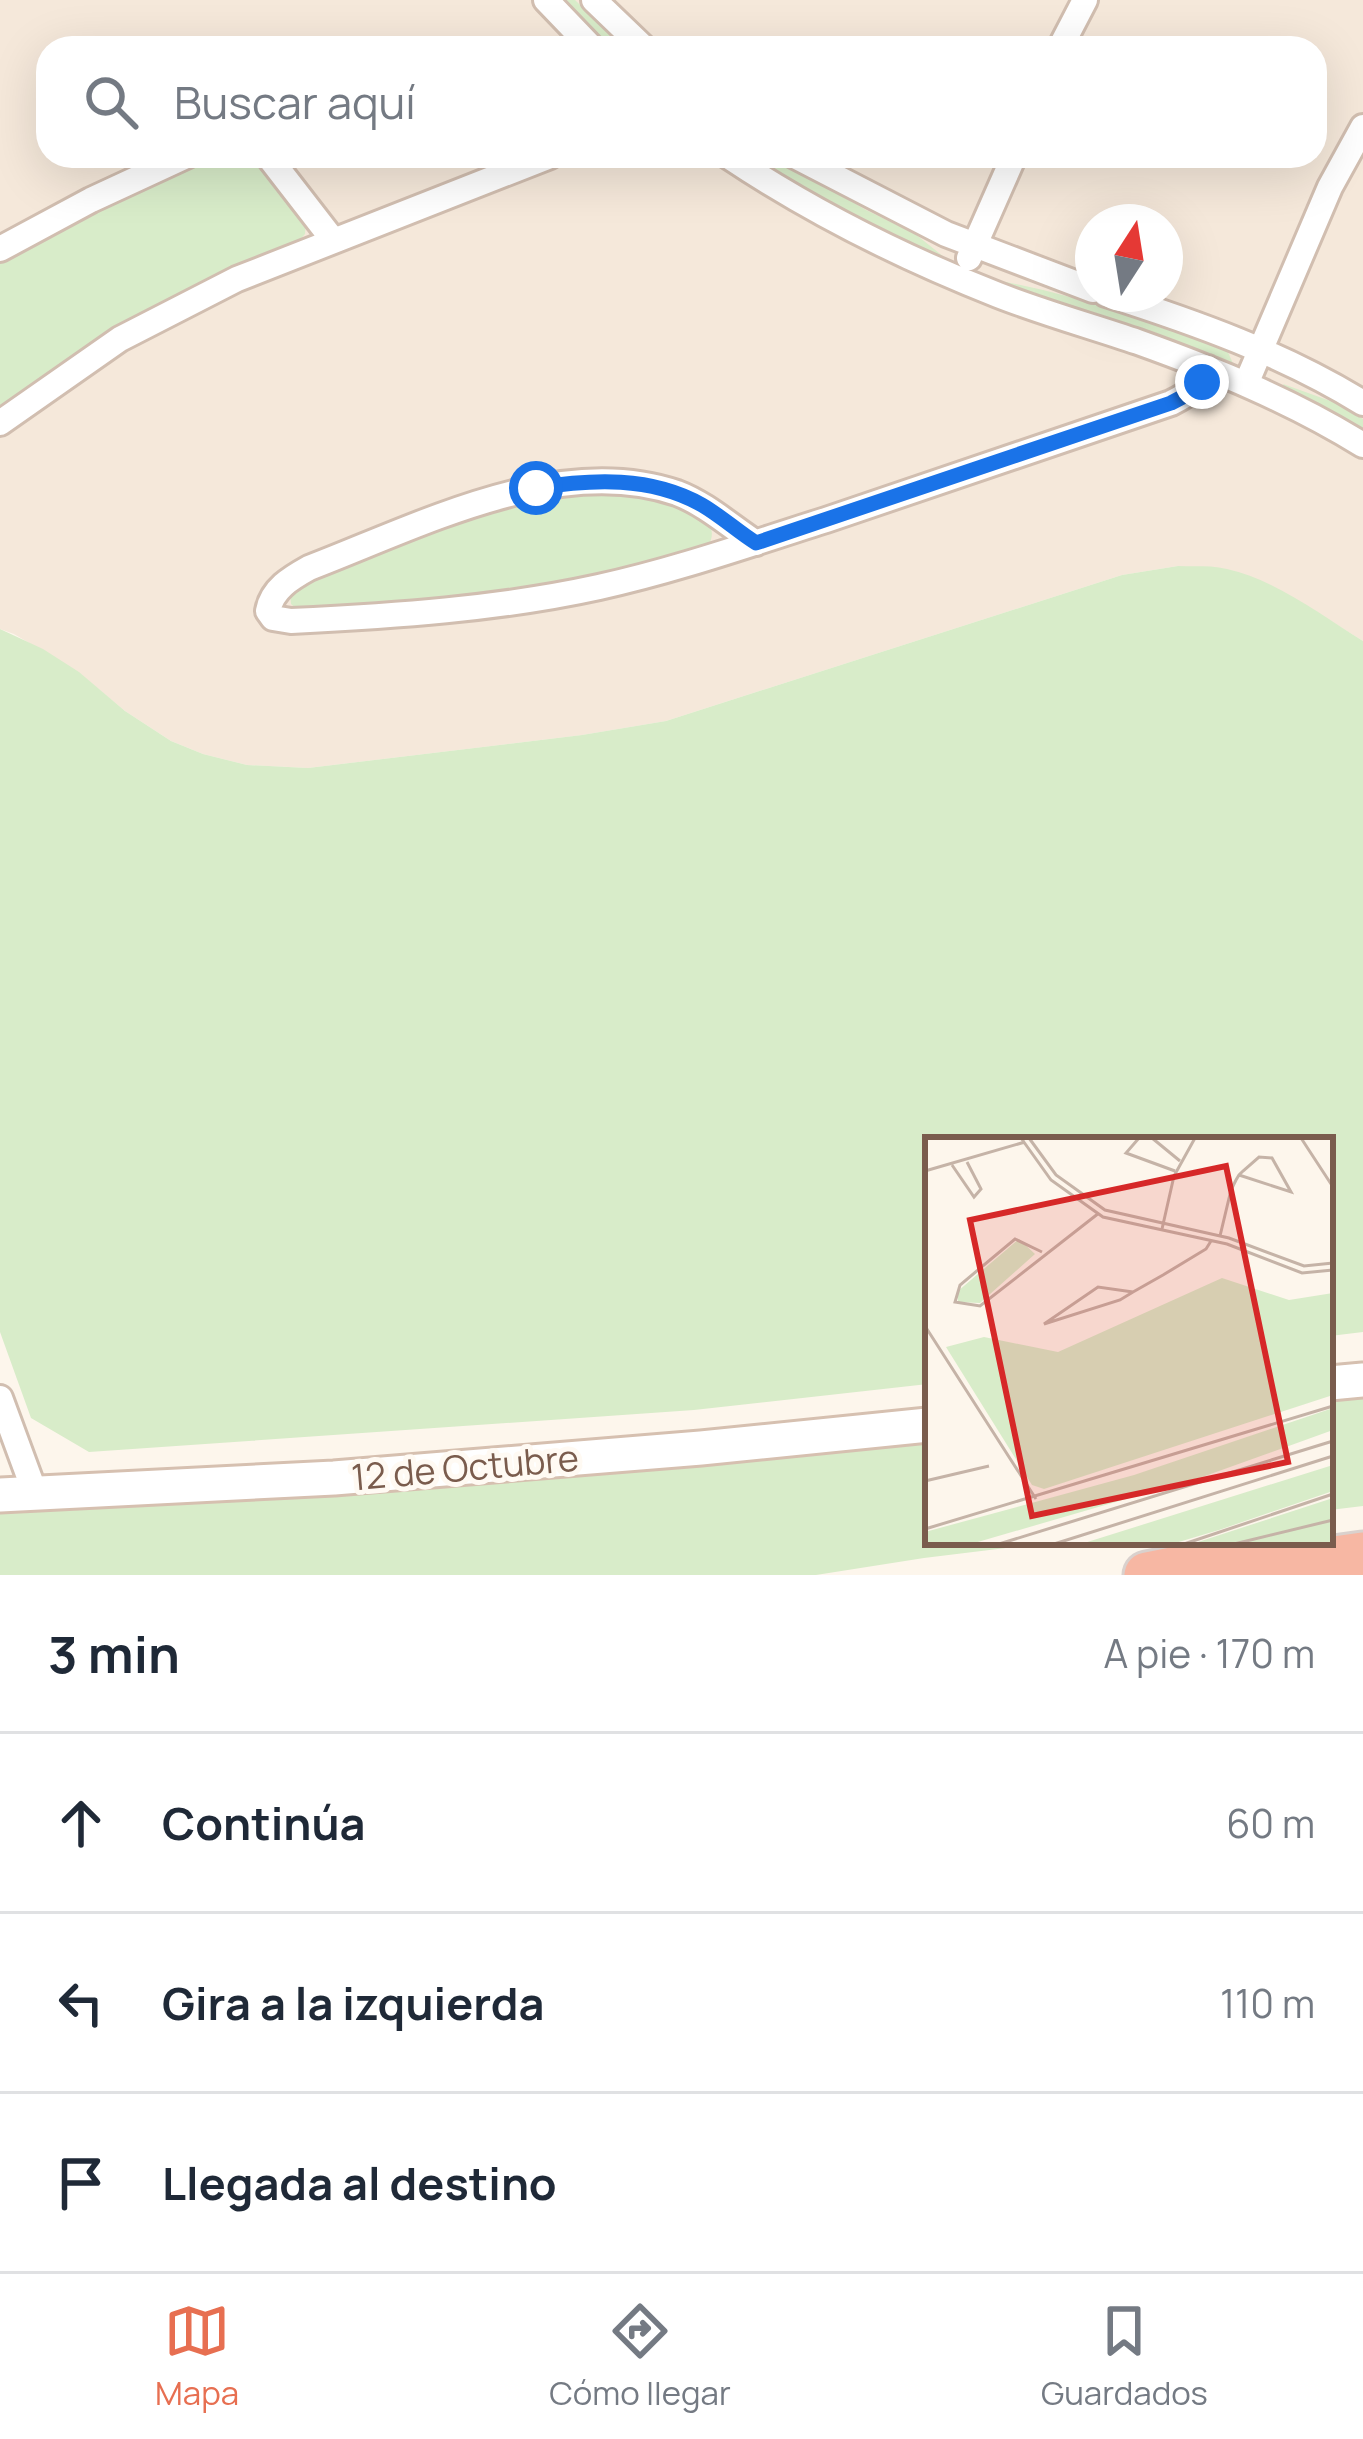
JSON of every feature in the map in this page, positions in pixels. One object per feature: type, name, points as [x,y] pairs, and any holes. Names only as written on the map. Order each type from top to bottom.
[{"type":"highway","points":[[1333,1537],[1363,1532]]},
{"type":"highway","points":[[1147,1575],[1297,1545]]},
{"type":"highway","points":[[1210,1575],[1363,1555]]},
{"type":"street","points":[[546,0],[580,36]]},
{"type":"street","points":[[594,0],[632,36]]},
{"type":"street","points":[[1066,36],[1085,0]]},
{"type":"street","points":[[1246,384],[1330,188],[1363,127]]},
{"type":"street","points":[[0,249],[160,168]]},
{"type":"street","points":[[277,168],[333,240]]},
{"type":"street","points":[[0,423],[120,339],[237,279],[519,168]]},
{"type":"street","points":[[748,168],[881,243],[1061,318],[1246,384],[1363,446]]},
{"type":"street","points":[[817,168],[974,246],[1075,283]]},
{"type":"street","points":[[960,278],[1009,168]]},
{"type":"street","points":[[1161,312],[1301,368],[1363,403]]},
{"type":"street","points":[[756,543],[704,506],[678,494],[641,484],[580,481],[505,495],[310,568],[289,579],[268,611],[273,618],[291,621],[426,612],[549,596],[681,567],[756,543],[1171,403],[1202,382],[1208,368]]},
{"type":"street","points":[[1333,1383],[1363,1380]]},
{"type":"street","points":[[0,1398],[35,1493]]},
{"type":"street","name":"12 de Octubre","points":[[0,1495],[334,1478],[925,1425]]},
{"type":"shaded area","points":[[0,0],[1363,0],[1363,641],[1297,600],[1178,566],[1122,575],[666,721],[308,768],[247,765],[171,741],[78,672],[0,629]]},
{"type":"green space","points":[[559,0],[575,0],[612,36],[594,36]]},
{"type":"green space","points":[[185,168],[265,168],[306,221],[305,234],[298,242],[113,330],[0,410],[0,258]]},
{"type":"green space","points":[[764,168],[794,168],[914,233],[944,257],[896,242]]},
{"type":"green space","points":[[996,280],[1075,299],[1075,312],[1118,312],[1171,329],[1227,350],[1235,368],[1007,289]]},
{"type":"green space","points":[[1283,384],[1336,403],[1363,419],[1363,434],[1288,393]]},
{"type":"green space","points":[[615,490],[697,513],[708,522],[712,534],[707,548],[490,595],[300,612],[291,604],[290,593],[298,584],[521,500]]},
{"type":"green space","points":[[1178,566],[1245,574],[1298,599],[1363,641],[1363,1332],[1333,1336],[1333,1137],[925,1137],[925,1384],[694,1410],[89,1452],[31,1418],[0,1332],[0,629],[79,672],[125,711],[171,741],[247,765],[308,768],[666,721],[1122,575]]},
{"type":"green space","points":[[1363,1390],[1363,1506],[1333,1510],[1333,1394]]},
{"type":"green space","points":[[925,1438],[925,1545],[1030,1545],[816,1575],[0,1575],[0,1509]]},
{"type":"route","points":[[536,488],[580,481],[641,484],[704,506],[756,543],[1171,403],[1202,382]]}]
